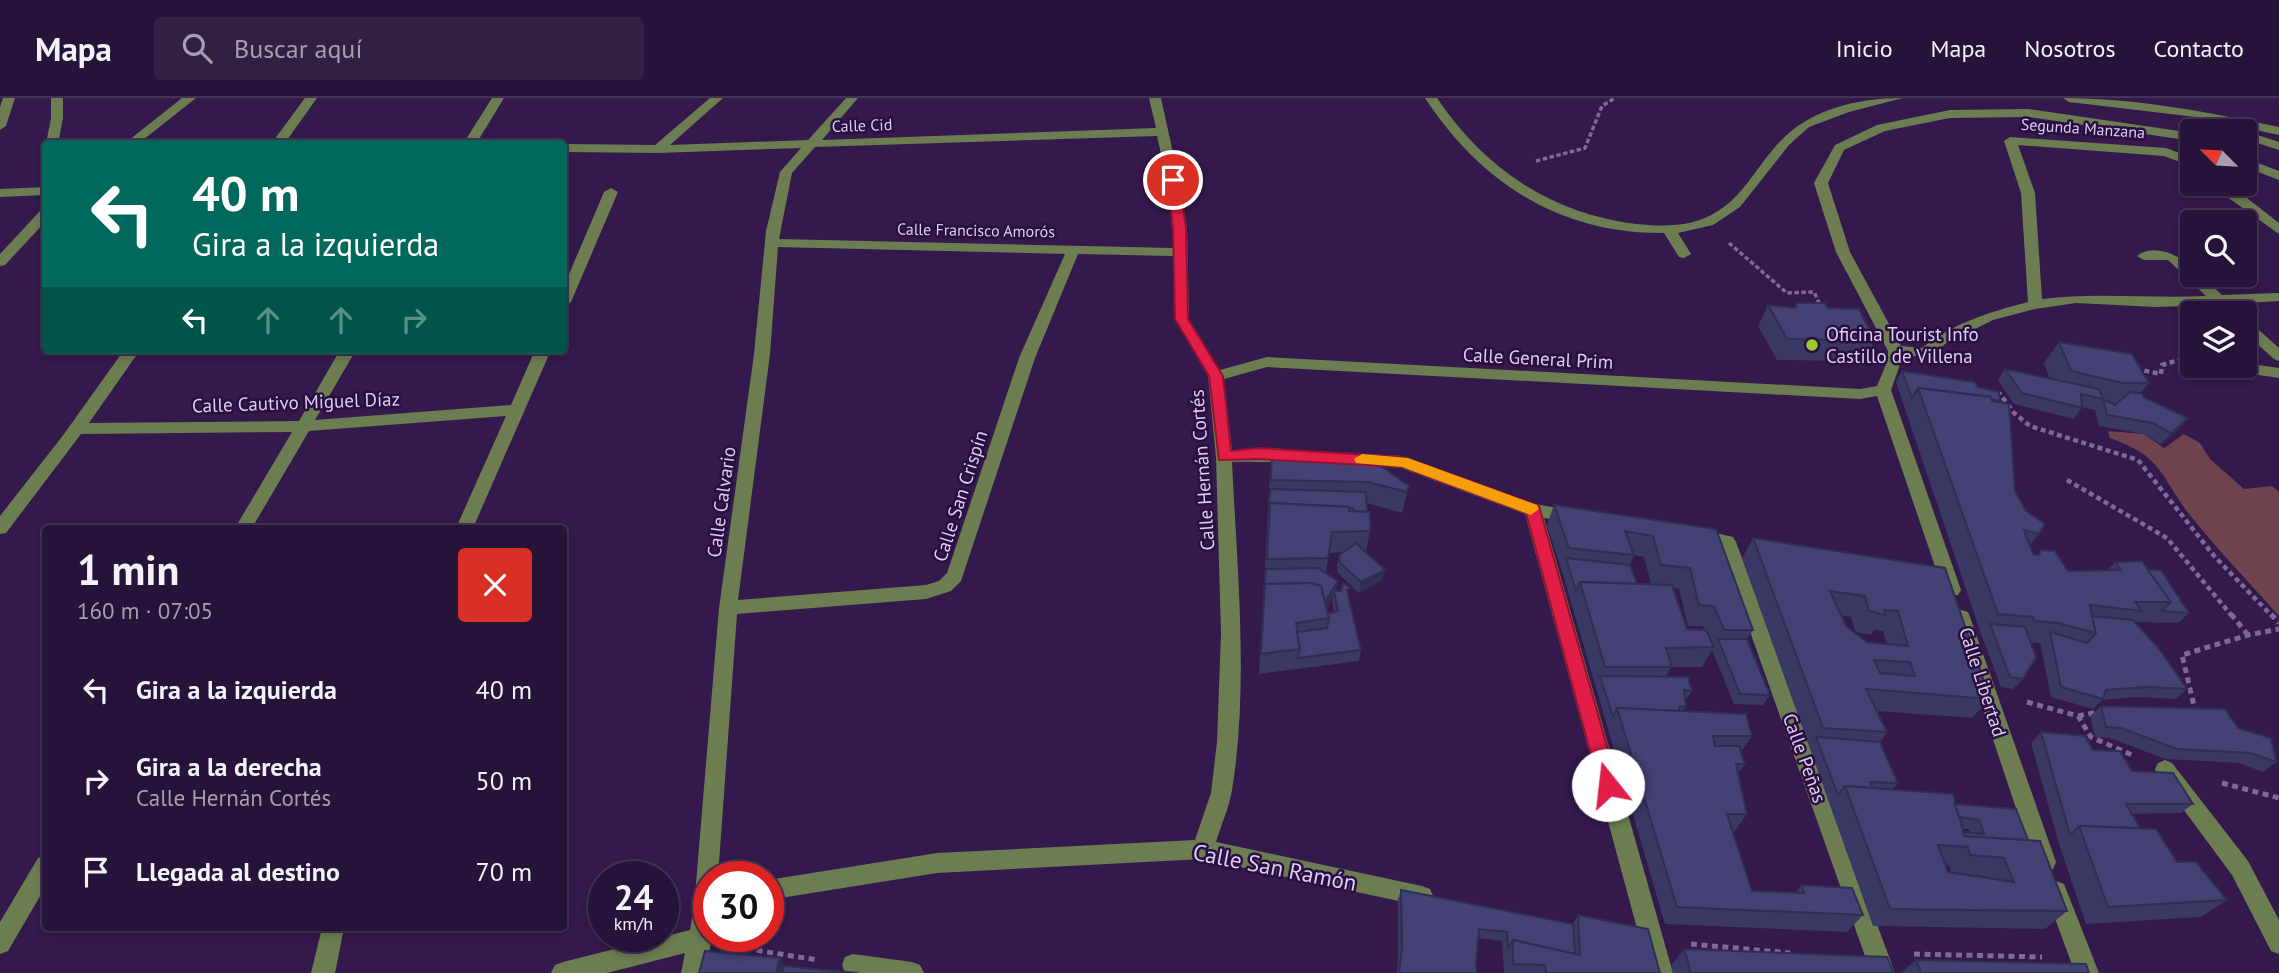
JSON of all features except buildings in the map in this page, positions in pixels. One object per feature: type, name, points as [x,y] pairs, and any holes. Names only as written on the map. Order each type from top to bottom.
[{"type":"street","points":[[0,126],[9,98]]},
{"type":"street","points":[[53,140],[57,98]]},
{"type":"street","points":[[135,140],[190,98]]},
{"type":"street","points":[[280,140],[311,98]]},
{"type":"street","points":[[472,140],[498,98]]},
{"type":"street","points":[[658,149],[717,98]]},
{"type":"street","name":"Calle Calvario","points":[[710,861],[728,608],[762,354],[772,243],[786,172],[852,98]]},
{"type":"street","name":"Calle Hernán Cortés","points":[[1155,98],[1173,180],[1180,253],[1182,319],[1216,376],[1224,457],[1230,633],[1227,742],[1221,793],[1203,849]]},
{"type":"street","points":[[1431,98],[1469,149],[1514,187],[1556,209],[1615,228],[1669,230],[1708,223],[1740,202],[1797,130],[1837,111],[1897,98]]},
{"type":"street","points":[[2069,98],[2237,121],[2279,131]]},
{"type":"street","points":[[2139,107],[2186,119]]},
{"type":"street","points":[[1884,390],[1895,362],[1896,351],[1843,252],[1821,183],[1839,148],[1881,128],[1950,114],[2028,113],[2180,135]]},
{"type":"street","name":"Calle Cid","points":[[567,148],[658,149],[1161,132]]},
{"type":"street","points":[[2154,132],[2180,140]]},
{"type":"street","points":[[2258,140],[2279,147]]},
{"type":"street","name":"Segunda Manzana","points":[[2035,305],[2028,193],[2010,141],[2166,152],[2180,158]]},
{"type":"street","points":[[2258,145],[2279,147]]},
{"type":"street","points":[[2279,147],[2279,164]]},
{"type":"street","points":[[2258,167],[2279,176]]},
{"type":"street","points":[[0,193],[42,191]]},
{"type":"street","points":[[567,295],[611,192]]},
{"type":"street","points":[[2235,196],[2279,230]]},
{"type":"street","points":[[0,262],[42,217]]},
{"type":"street","points":[[1669,230],[1684,254]]},
{"type":"street","name":"Calle Francisco Amorós","points":[[772,243],[1180,253]]},
{"type":"street","name":"Calle San Crispín","points":[[728,608],[926,592],[944,586],[955,576],[1027,358],[1073,250]]},
{"type":"street","points":[[2144,256],[2171,256],[2180,263]]},
{"type":"street","points":[[2206,287],[2219,301]]},
{"type":"street","points":[[2232,301],[2279,297]]},
{"type":"street","points":[[1896,351],[1925,353],[1940,341],[1988,317],[2035,305],[2076,299],[2180,303]]},
{"type":"street","points":[[1824,313],[1875,312]]},
{"type":"street","points":[[2257,336],[2279,356]]},
{"type":"street","points":[[0,528],[77,429],[129,354]]},
{"type":"street","points":[[246,525],[346,354]]},
{"type":"street","points":[[466,525],[541,354]]},
{"type":"street","name":"Calle General Prim","points":[[1216,376],[1267,362],[1860,394],[1884,390]]},
{"type":"street","points":[[2257,370],[2279,373]]},
{"type":"street","name":"Calle Libertad","points":[[1884,390],[1988,692],[2014,782],[2087,973]]},
{"type":"street","name":"Calle Cautivo Miguel Díaz","points":[[77,429],[304,426],[517,410]]},
{"type":"street","points":[[1224,457],[1258,454],[1311,457]]},
{"type":"street","points":[[1337,458],[1403,462],[1533,510],[1587,517]]},
{"type":"street","points":[[1533,510],[1661,973]]},
{"type":"street","name":"Calle Peñas","points":[[1678,532],[1727,542],[1883,973]]},
{"type":"street","points":[[2165,769],[2240,868],[2279,943]]},
{"type":"street","name":"Calle San Ramón","points":[[784,887],[937,863],[1203,849],[1447,902]]},
{"type":"street","points":[[0,943],[42,872]]},
{"type":"street","points":[[323,973],[332,931]]},
{"type":"street","points":[[1625,935],[1652,940]]},
{"type":"street","points":[[564,973],[693,940]]},
{"type":"street","name":"Calle Calvario","points":[[693,973],[698,952]]},
{"type":"street","points":[[853,965],[912,973]]},
{"type":"path","points":[[1497,173],[1584,148],[1602,106],[1615,98]]},
{"type":"path","points":[[1684,254],[1729,243],[1787,293],[1814,292],[1824,313]]},
{"type":"path","points":[[2128,368],[2161,374],[2162,365],[2180,360]]},
{"type":"path","points":[[1987,393],[2000,394],[2014,413],[2031,426],[2138,460],[2215,557],[2279,623]]},
{"type":"path","points":[[2067,480],[2167,538],[2248,635]]},
{"type":"path","points":[[2181,710],[2195,710],[2182,655],[2248,635],[2279,629]]},
{"type":"path","points":[[1988,692],[2078,716],[2105,711]]},
{"type":"path","points":[[2078,716],[2091,737],[2165,769]]},
{"type":"path","points":[[767,952],[853,965]]},
{"type":"shaded area","points":[[2108,431],[2144,434],[2164,448],[2184,434],[2200,443],[2210,459],[2244,489],[2272,486],[2279,492],[2279,616],[2189,514],[2158,468],[2140,452],[2110,438]]},
{"type":"slow traffic","points":[[1362,459],[1403,462],[1531,509]]},
{"type":"place","name":"Oficina Tourist Info Castillo de Villena","points":[[1812,345]]},
{"type":"route","points":[[1173,180],[1180,228],[1182,319],[1216,376],[1224,457],[1258,454],[1403,462],[1533,510],[1608,785]]}]
